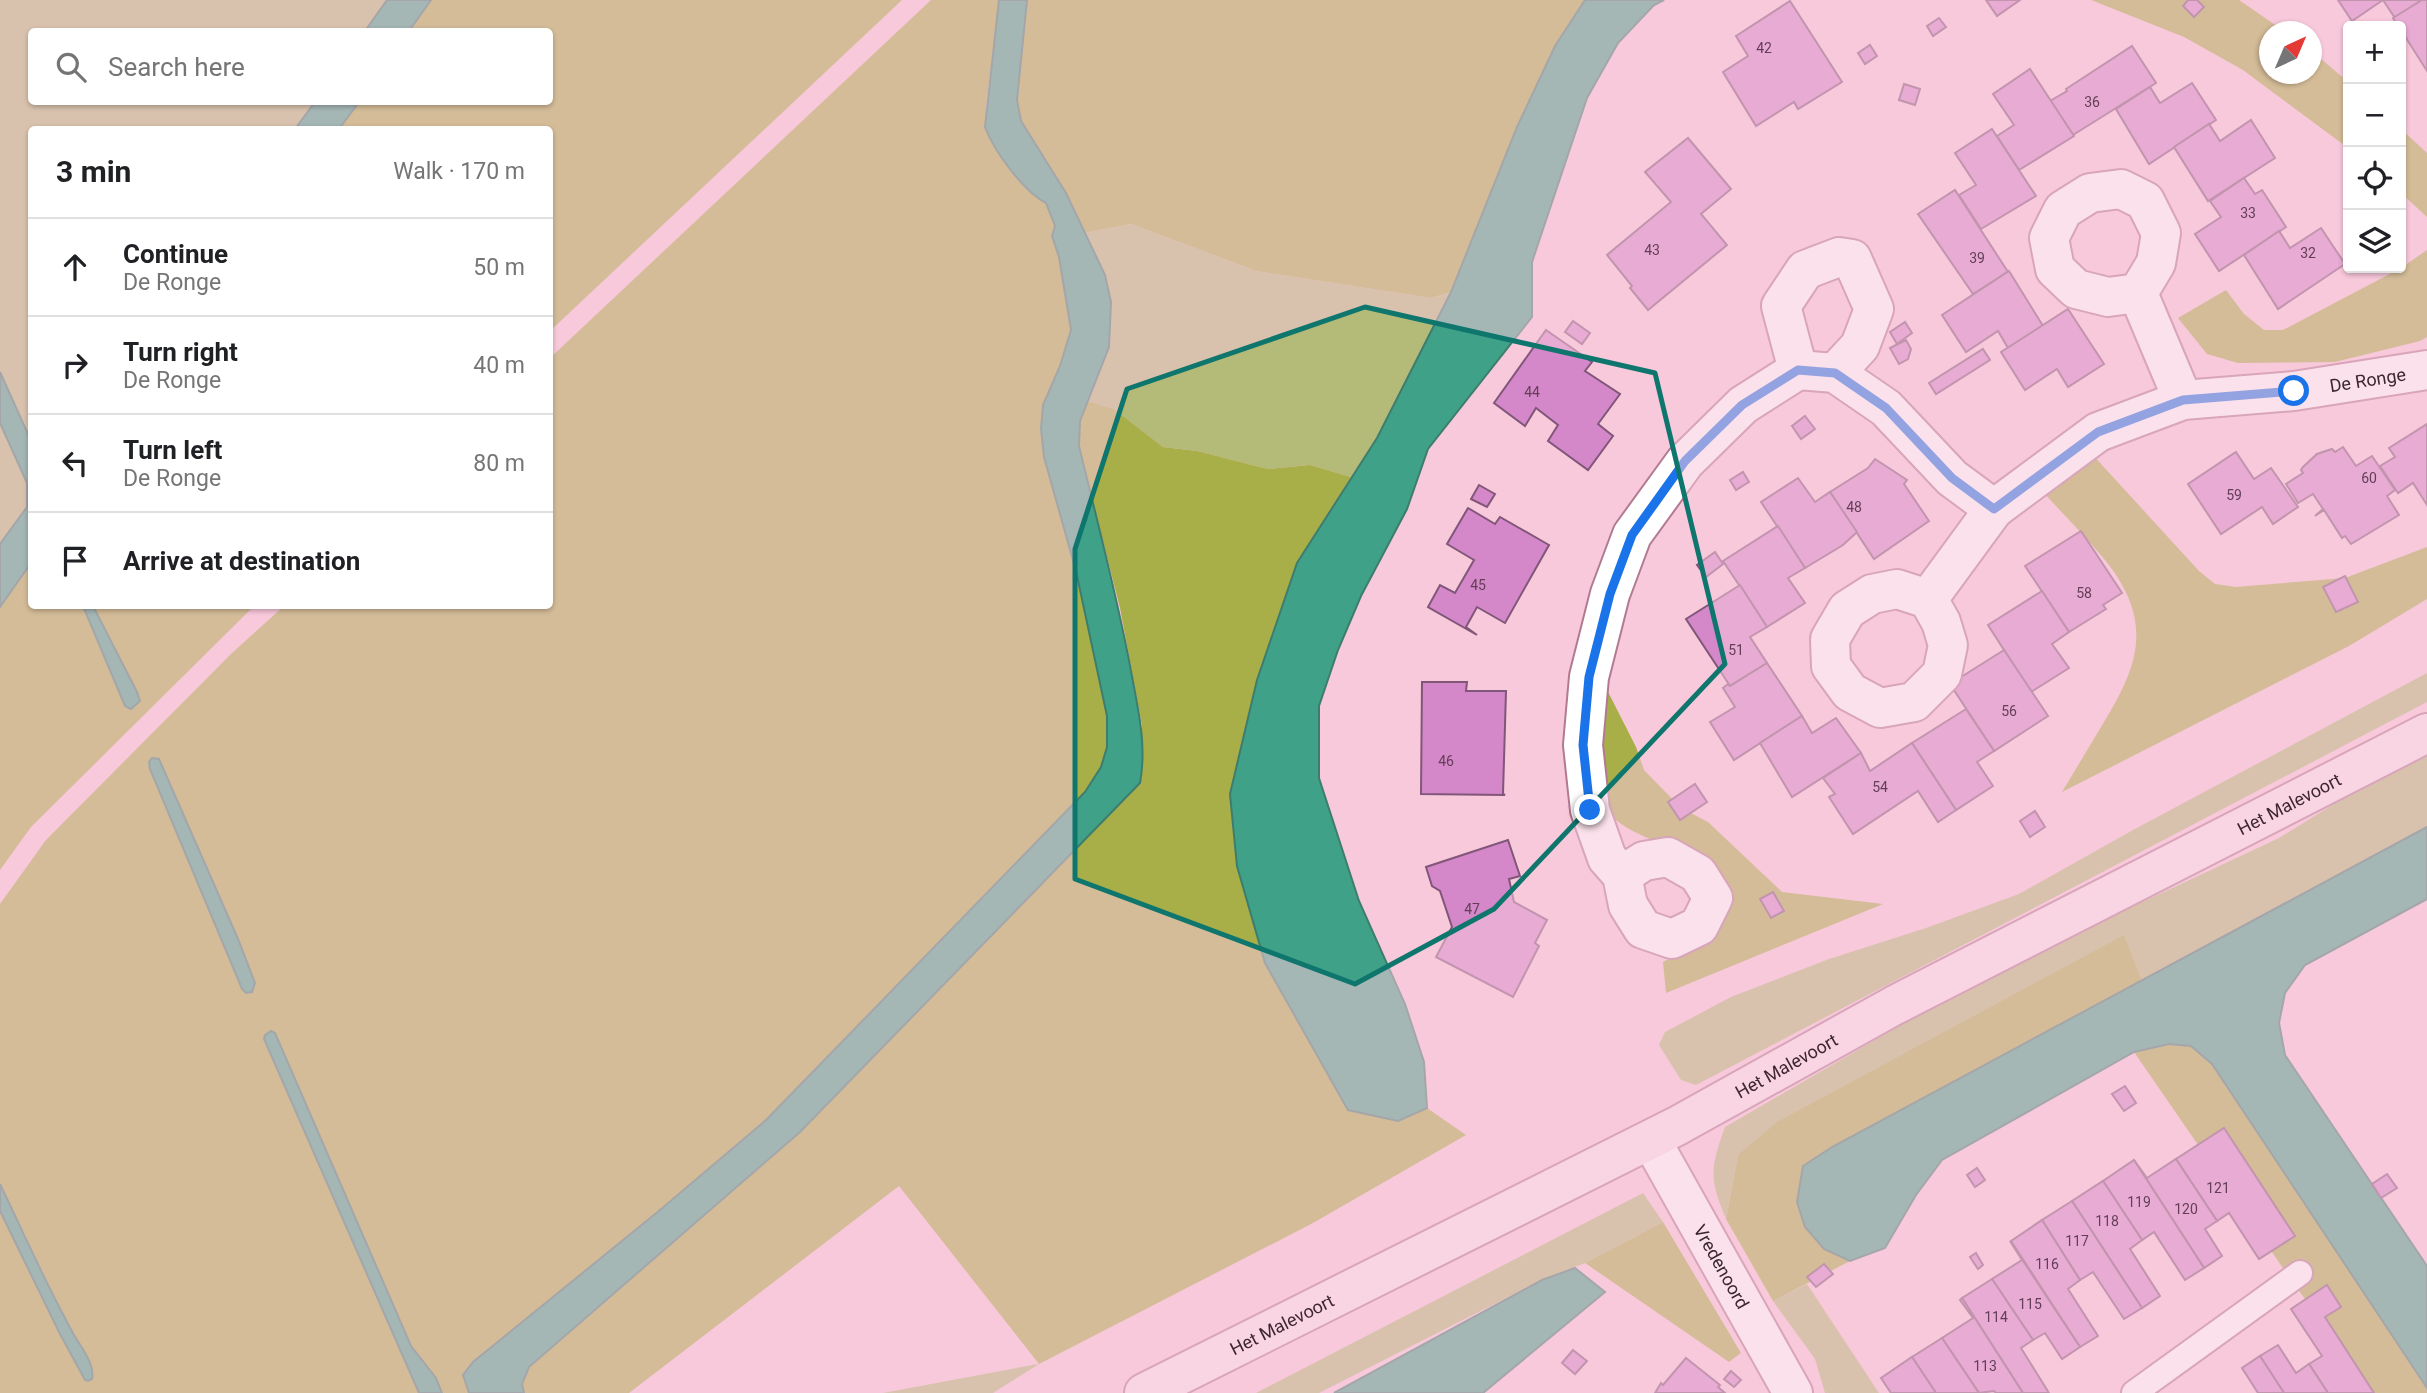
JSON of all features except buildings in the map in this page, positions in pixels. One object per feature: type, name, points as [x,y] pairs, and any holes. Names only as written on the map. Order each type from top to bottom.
[{"type":"street","points":[[1798,370],[1781,306],[1805,270],[1839,257],[1852,259],[1874,309],[1860,346],[1835,373]]},
{"type":"street","points":[[2138,293],[2183,400]]},
{"type":"street","points":[[1622,874],[1607,858],[1590,810],[1583,745],[1589,677],[1610,594],[1632,535],[1685,461],[1742,405],[1798,370],[1835,373],[1886,408],[1952,478],[1994,509]]},
{"type":"street","name":"De Ronge","points":[[1928,599],[1994,509],[2098,432],[2183,400],[2294,391],[2427,370]]},
{"type":"street","name":"Het Malevoort","points":[[1144,1393],[1651,1140],[1895,1005],[2427,733]]},
{"type":"street","name":"Vredenoord","points":[[1651,1140],[1793,1393]]},
{"type":"lane","points":[[2134,1393],[2300,1273]]},
{"type":"highlighted area","points":[[1365,307],[1655,373],[1725,664],[1494,909],[1355,984],[1075,879],[1075,549],[1127,389]]},
{"type":"shaded area","points":[[0,0],[387,0],[367,28],[28,28],[28,105],[313,105],[297,126],[28,126],[28,436],[0,372]]},
{"type":"shaded area","points":[[387,0],[431,0],[411,28],[367,28]]},
{"type":"shaded area","points":[[431,0],[902,0],[553,328],[553,126],[342,126],[357,105],[553,105],[553,28],[411,28]]},
{"type":"shaded area","points":[[931,0],[999,0],[986,107],[1038,198],[1046,202],[1055,226],[1052,236],[1059,257],[1071,330],[1060,366],[1043,405],[1044,457],[1076,571],[1107,716],[1107,747],[1101,767],[1085,792],[766,1120],[660,1210],[466,1387],[469,1393],[442,1393],[436,1378],[411,1346],[275,1033],[271,1031],[264,1039],[419,1393],[0,1393],[0,1211],[85,1380],[91,1365],[69,1326],[0,1184],[0,904],[46,840],[232,653],[281,609],[553,609],[553,355]],"holes":[[[159,759],[255,983],[242,989],[149,762]]]},
{"type":"shaded area","points":[[999,0],[1027,0],[1017,100],[1021,121],[1066,193],[1105,275],[1111,302],[1109,347],[1080,421],[1079,446],[1113,586],[1136,699],[1143,755],[1140,783],[800,1132],[529,1367],[522,1384],[524,1393],[469,1393],[463,1375],[473,1362],[766,1120],[1085,792],[1101,767],[1107,747],[1107,716],[1076,571],[1044,457],[1041,429],[1043,405],[1060,366],[1071,330],[1059,257],[1052,236],[1055,226],[1046,203],[1010,170],[985,127]]},
{"type":"shaded area","points":[[1027,0],[1585,0],[1555,46],[1517,127],[1451,292],[1431,298],[1256,271],[1131,224],[1084,233],[1021,121],[1017,100]]},
{"type":"shaded area","points":[[1585,0],[1664,0],[1654,5],[1618,43],[1587,98],[1532,262],[1532,317],[1428,449],[1407,509],[1361,596],[1338,650],[1319,706],[1319,778],[1359,901],[1405,1004],[1424,1062],[1427,1108],[1398,1121],[1348,1110],[1265,963],[1237,866],[1230,794],[1257,680],[1297,563],[1377,438],[1451,292],[1517,127],[1555,46]]},
{"type":"shaded area","points":[[2091,0],[2239,0],[2269,21],[2259,21],[2259,82],[2184,37]]},
{"type":"shaded area","points":[[2322,60],[2343,78],[2343,144],[2262,84],[2322,84]]},
{"type":"shaded area","points":[[313,105],[357,105],[341,126],[297,126]]},
{"type":"shaded area","points":[[2406,134],[2427,153],[2427,217],[2406,198]]},
{"type":"shaded area","points":[[1131,224],[1256,271],[1431,298],[1451,292],[1377,438],[1351,477],[1310,465],[1268,469],[1197,451],[1163,447],[1114,409],[1088,401],[1105,356],[1110,316],[1103,277],[1084,233]]},
{"type":"shaded area","points":[[2427,250],[2427,337],[2335,362],[2238,363],[2207,354],[2178,318],[2226,290],[2244,314],[2264,330],[2283,330],[2391,273],[2406,273],[2406,265]]},
{"type":"shaded area","points":[[0,372],[28,434],[28,567],[0,607],[0,544],[27,507],[27,483],[0,423]]},
{"type":"shaded area","points":[[1088,401],[1114,409],[1163,447],[1197,451],[1268,469],[1310,465],[1351,477],[1297,563],[1257,680],[1398,1121],[1427,1108],[1466,1135],[1313,1223],[1039,1364],[899,1186],[629,1393],[524,1393],[522,1384],[529,1368],[800,1132],[1128,795],[1142,726],[1120,608],[1079,446],[1080,421]]},
{"type":"shaded area","points":[[0,423],[27,483],[27,507],[0,544]]},
{"type":"shaded area","points":[[2091,453],[2199,571],[2215,584],[2236,587],[2345,578],[2427,547],[2427,599],[2349,646],[2062,792],[2123,688],[2136,647],[2136,626],[2131,605],[2121,583],[2105,560],[2043,492]]},
{"type":"shaded area","points":[[28,567],[28,609],[84,609],[125,706],[131,709],[137,692],[95,609],[251,609],[31,827],[0,870],[0,607]]},
{"type":"shaded area","points":[[84,609],[95,609],[137,692],[140,701],[131,709],[125,706]]},
{"type":"shaded area","points":[[2427,673],[2427,702],[1696,1085],[1681,1080],[1659,1045],[1665,1032],[1731,997],[1829,959],[2019,894]]},
{"type":"shaded area","points":[[1603,682],[1636,747],[1644,770],[1681,808],[1708,822],[1782,892],[1883,904],[1666,993],[1663,962],[1704,939],[1697,857],[1630,829],[1613,817],[1607,807],[1600,753]]},
{"type":"shaded area","points":[[2427,752],[2427,827],[2142,980],[2124,936],[1738,1155],[1726,1219],[1714,1183],[1716,1153],[1725,1127],[1913,1018],[2087,928],[2279,838],[2390,769]]},
{"type":"shaded area","points":[[152,758],[159,759],[238,939],[255,983],[252,992],[246,993],[242,989],[150,769],[149,762]]},
{"type":"shaded area","points":[[2427,827],[2427,899],[2305,965],[2285,993],[2279,1023],[2285,1055],[2427,1266],[2427,1388],[2212,1064],[2191,1046],[2169,1044],[2134,1052],[1942,1160],[1916,1195],[1885,1248],[1850,1261],[1824,1249],[1805,1227],[1797,1202],[1803,1166],[1832,1147]]},
{"type":"shaded area","points":[[2124,935],[2142,980],[1832,1147],[1803,1166],[1824,1249],[1850,1261],[1773,1301],[1726,1219],[1738,1155],[1777,1122]]},
{"type":"shaded area","points":[[271,1031],[275,1033],[411,1346],[436,1378],[442,1393],[419,1393],[264,1039]]},
{"type":"shaded area","points":[[2169,1044],[2191,1046],[2212,1064],[2427,1388],[2427,1393],[2374,1393],[2294,1284],[2134,1052]]},
{"type":"shaded area","points":[[0,1184],[54,1298],[84,1350],[92,1373],[92,1379],[88,1381],[60,1334],[0,1211]]},
{"type":"shaded area","points":[[1643,1193],[1663,1222],[1585,1263],[1542,1280],[1319,1393],[1256,1393]]},
{"type":"shaded area","points":[[1663,1222],[1741,1353],[1729,1362],[1585,1263]]},
{"type":"shaded area","points":[[1575,1268],[1605,1292],[1483,1393],[1334,1393],[1542,1280]]},
{"type":"shaded area","points":[[1807,1284],[1879,1393],[1825,1393],[1815,1359],[1773,1301]]},
{"type":"shaded area","points":[[1038,1364],[993,1393],[883,1393]]},
{"type":"route","points":[[1590,810],[1583,745],[1589,677],[1610,594],[1632,535],[1685,461],[1742,405],[1798,370],[1835,373],[1886,408],[1952,478],[1994,509],[2098,432],[2183,400],[2294,391]]}]
